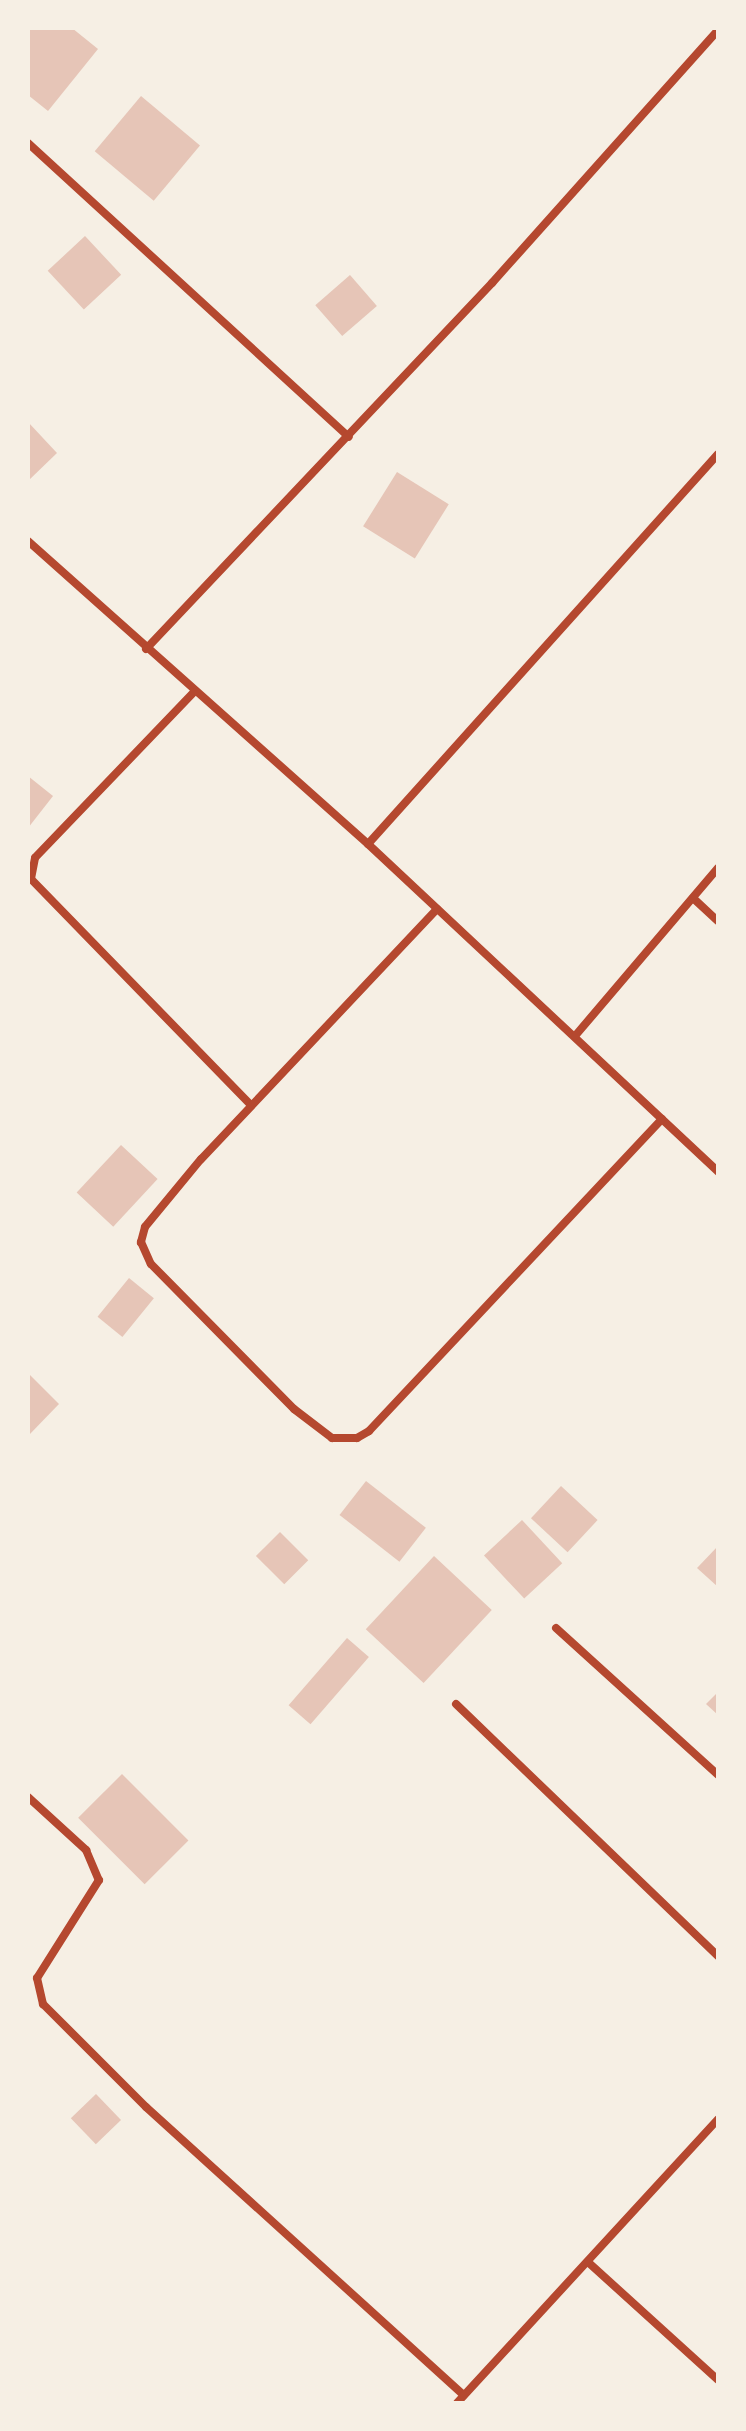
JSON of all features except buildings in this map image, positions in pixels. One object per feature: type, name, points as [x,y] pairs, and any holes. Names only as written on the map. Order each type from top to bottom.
[{"type":"street","points":[[146,649],[349,437],[718,30]]},
{"type":"street","points":[[28,143],[349,437]]},
{"type":"street","points":[[368,844],[718,454]]},
{"type":"street","points":[[28,541],[193,693],[368,844],[718,1172]]},
{"type":"street","points":[[193,693],[35,858],[31,879],[251,1105]]},
{"type":"street","points":[[575,1036],[718,868]]},
{"type":"street","points":[[693,898],[718,921]]},
{"type":"street","points":[[437,909],[156,1209],[141,1242],[145,1255],[294,1409],[332,1438],[345,1440],[369,1431],[662,1119]]},
{"type":"street","points":[[556,1628],[718,1775]]},
{"type":"street","points":[[456,1704],[718,1956]]},
{"type":"street","points":[[28,1797],[86,1850],[99,1880],[37,1978],[43,2004],[146,2107],[464,2395]]},
{"type":"street","points":[[457,2403],[589,2263],[718,2119]]},
{"type":"street","points":[[589,2263],[718,2380]]}]
